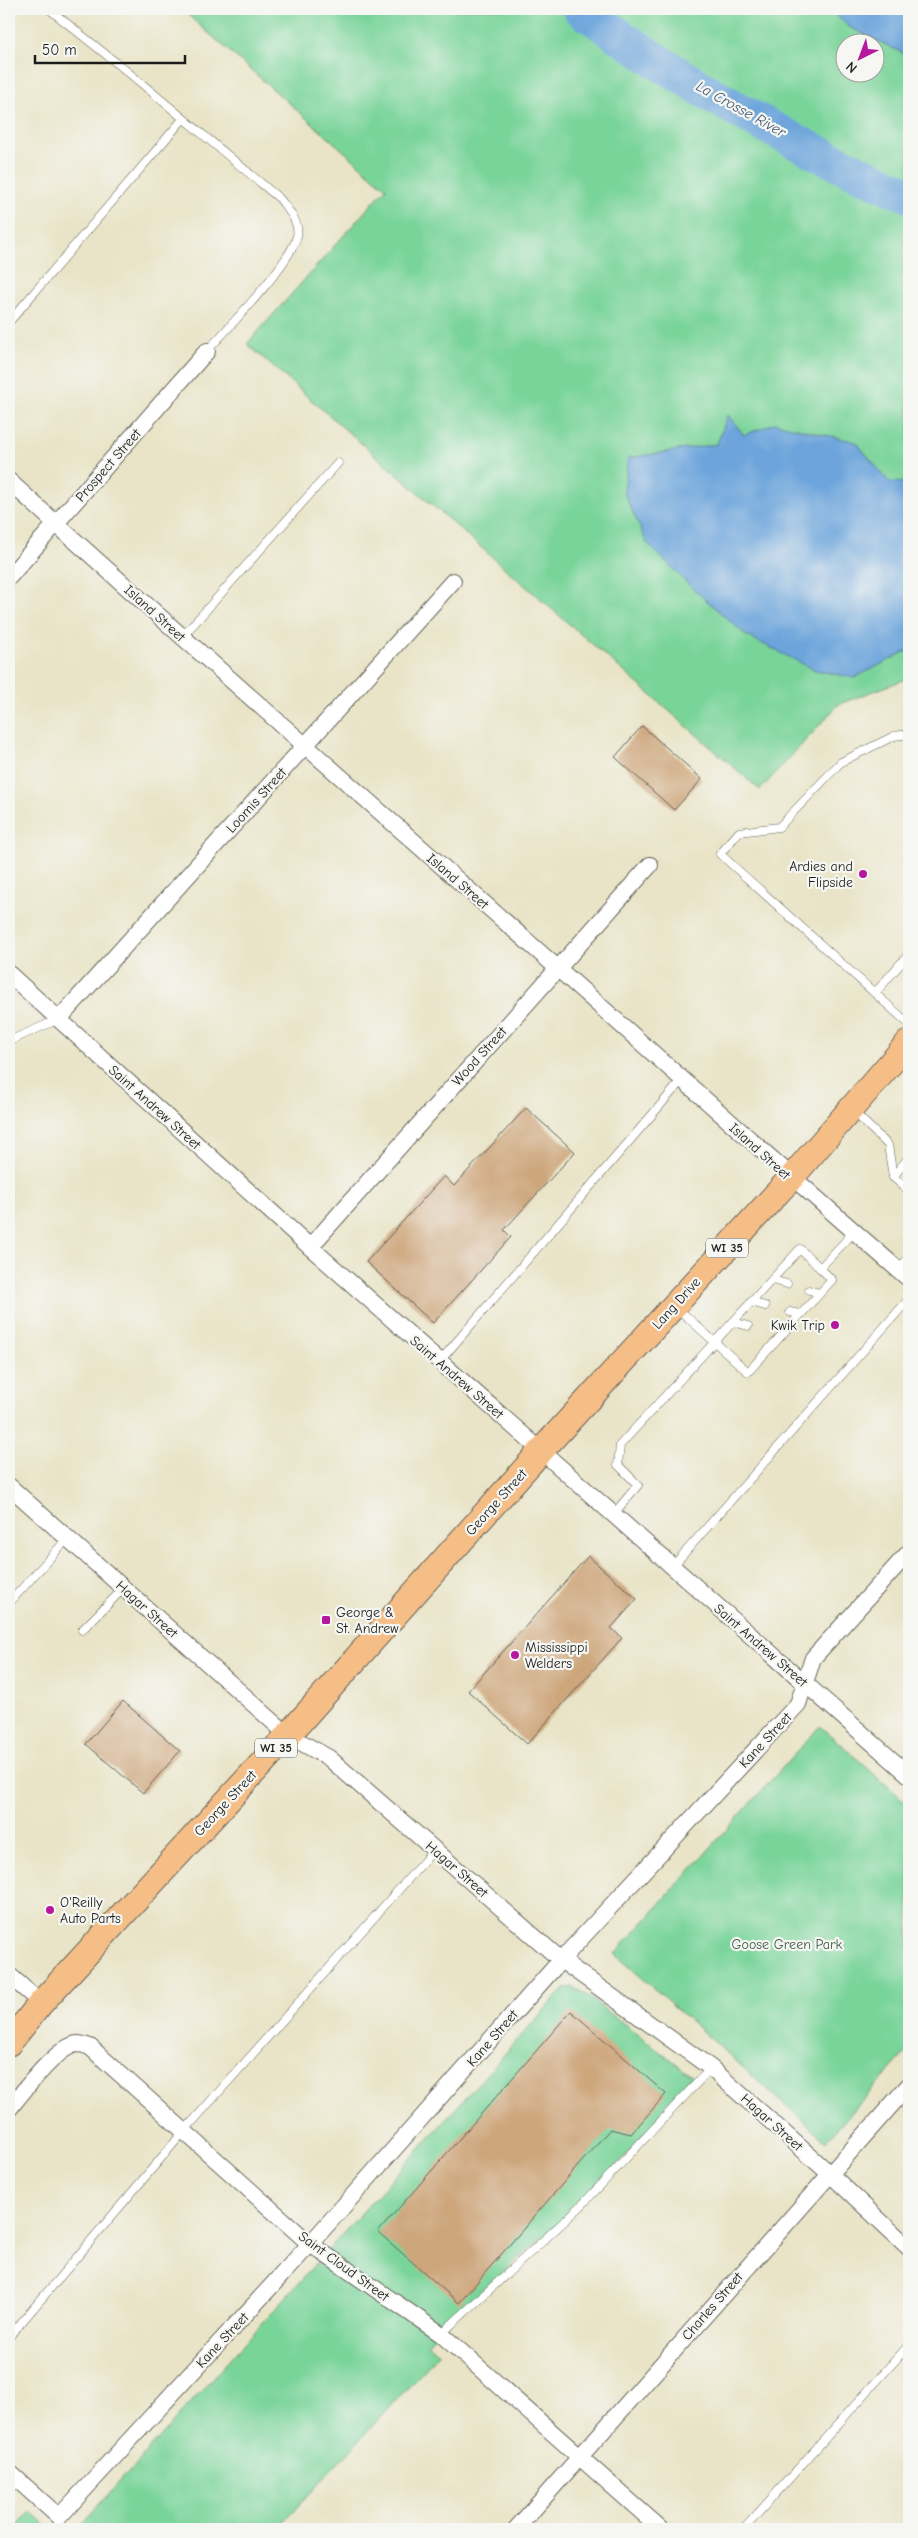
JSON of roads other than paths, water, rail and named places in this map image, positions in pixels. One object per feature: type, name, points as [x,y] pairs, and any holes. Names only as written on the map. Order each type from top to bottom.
[{"type":"main road","name":"Lang Drive","points":[[541,1451],[791,1178],[909,1042]]},
{"type":"main road","name":"George Street","points":[[9,2043],[41,2003],[288,1735],[541,1451]]},
{"type":"street","name":"Prospect Street","points":[[9,577],[207,352]]},
{"type":"street","name":"Island Street","points":[[9,481],[304,747],[557,968],[791,1178],[904,1274]]},
{"type":"street","name":"Loomis Street","points":[[59,1019],[453,581]]},
{"type":"street","name":"Wood Street","points":[[310,1247],[650,865]]},
{"type":"street","name":"Saint Andrew Street","points":[[9,974],[310,1247],[612,1516],[909,1775]]},
{"type":"street","name":"Hagar Street","points":[[9,1486],[288,1735],[329,1758],[561,1960],[711,2068],[829,2173],[909,2248]]},
{"type":"street","name":"Kane Street","points":[[9,2472],[59,2517],[310,2244],[561,1960],[798,1704],[814,1658],[909,1552]]},
{"type":"street","points":[[9,1975],[41,2003]]},
{"type":"street","name":"Saint Cloud Street","points":[[9,2109],[47,2066],[70,2047],[78,2044],[90,2047],[185,2130],[310,2244],[441,2334],[661,2529]]},
{"type":"street","name":"Charles Street","points":[[516,2529],[829,2173],[909,2085]]},
{"type":"lane","points":[[49,9],[129,72],[280,199],[294,217],[297,235],[288,255],[207,352]]},
{"type":"lane","points":[[9,322],[183,119]]},
{"type":"lane","points":[[182,637],[338,463]]},
{"type":"lane","points":[[909,734],[894,736],[841,762],[780,827],[739,832],[720,854],[909,1024]]},
{"type":"lane","points":[[876,993],[909,954]]},
{"type":"lane","points":[[9,1041],[59,1019]]},
{"type":"lane","points":[[440,1361],[682,1080]]},
{"type":"lane","points":[[851,1109],[888,1145],[893,1177],[909,1191]]},
{"type":"lane","points":[[893,1177],[909,1157]]},
{"type":"lane","points":[[820,1268],[854,1232]]},
{"type":"lane","points":[[612,1516],[638,1485],[618,1465],[620,1445],[715,1342],[751,1302],[800,1250],[832,1280],[748,1372],[715,1342],[674,1306]]},
{"type":"lane","points":[[904,1274],[909,1258]]},
{"type":"lane","points":[[772,1280],[787,1284]]},
{"type":"lane","points":[[809,1290],[820,1293]]},
{"type":"lane","points":[[672,1567],[909,1299]]},
{"type":"lane","points":[[751,1302],[765,1306]]},
{"type":"lane","points":[[790,1312],[800,1314]]},
{"type":"lane","points":[[733,1322],[748,1326]]},
{"type":"lane","points":[[773,1332],[782,1335]]},
{"type":"lane","points":[[9,1603],[68,1538]]},
{"type":"lane","points":[[82,1630],[124,1588]]},
{"type":"lane","points":[[9,2337],[185,2130],[434,1850]]},
{"type":"lane","points":[[441,2334],[581,2206],[711,2068]]},
{"type":"lane","points":[[744,2529],[909,2345]]},
{"type":"water","points":[[830,9],[909,9],[909,56],[886,45],[886,32],[859,32],[849,27]]},
{"type":"water","points":[[728,415],[744,435],[775,423],[856,442],[889,482],[909,483],[909,650],[854,678],[815,670],[747,636],[691,587],[647,543],[624,493],[628,458],[717,444]]},
{"type":"waterway","name":"La Crosse River","points":[[581,9],[698,87],[740,111],[824,156],[909,195]]},
{"type":"place","name":"Ardies and Flipside","points":[[863,874]]},
{"type":"place","name":"Kwik Trip","points":[[835,1325]]},
{"type":"place","name":"George & St. Andrew","points":[[326,1620]]},
{"type":"place","name":"Mississippi Welders","points":[[515,1655]]},
{"type":"place","name":"O'Reilly Auto Parts","points":[[50,1910]]},
{"type":"park label","name":"Goose Green Park","points":[[787,1944]]}]
